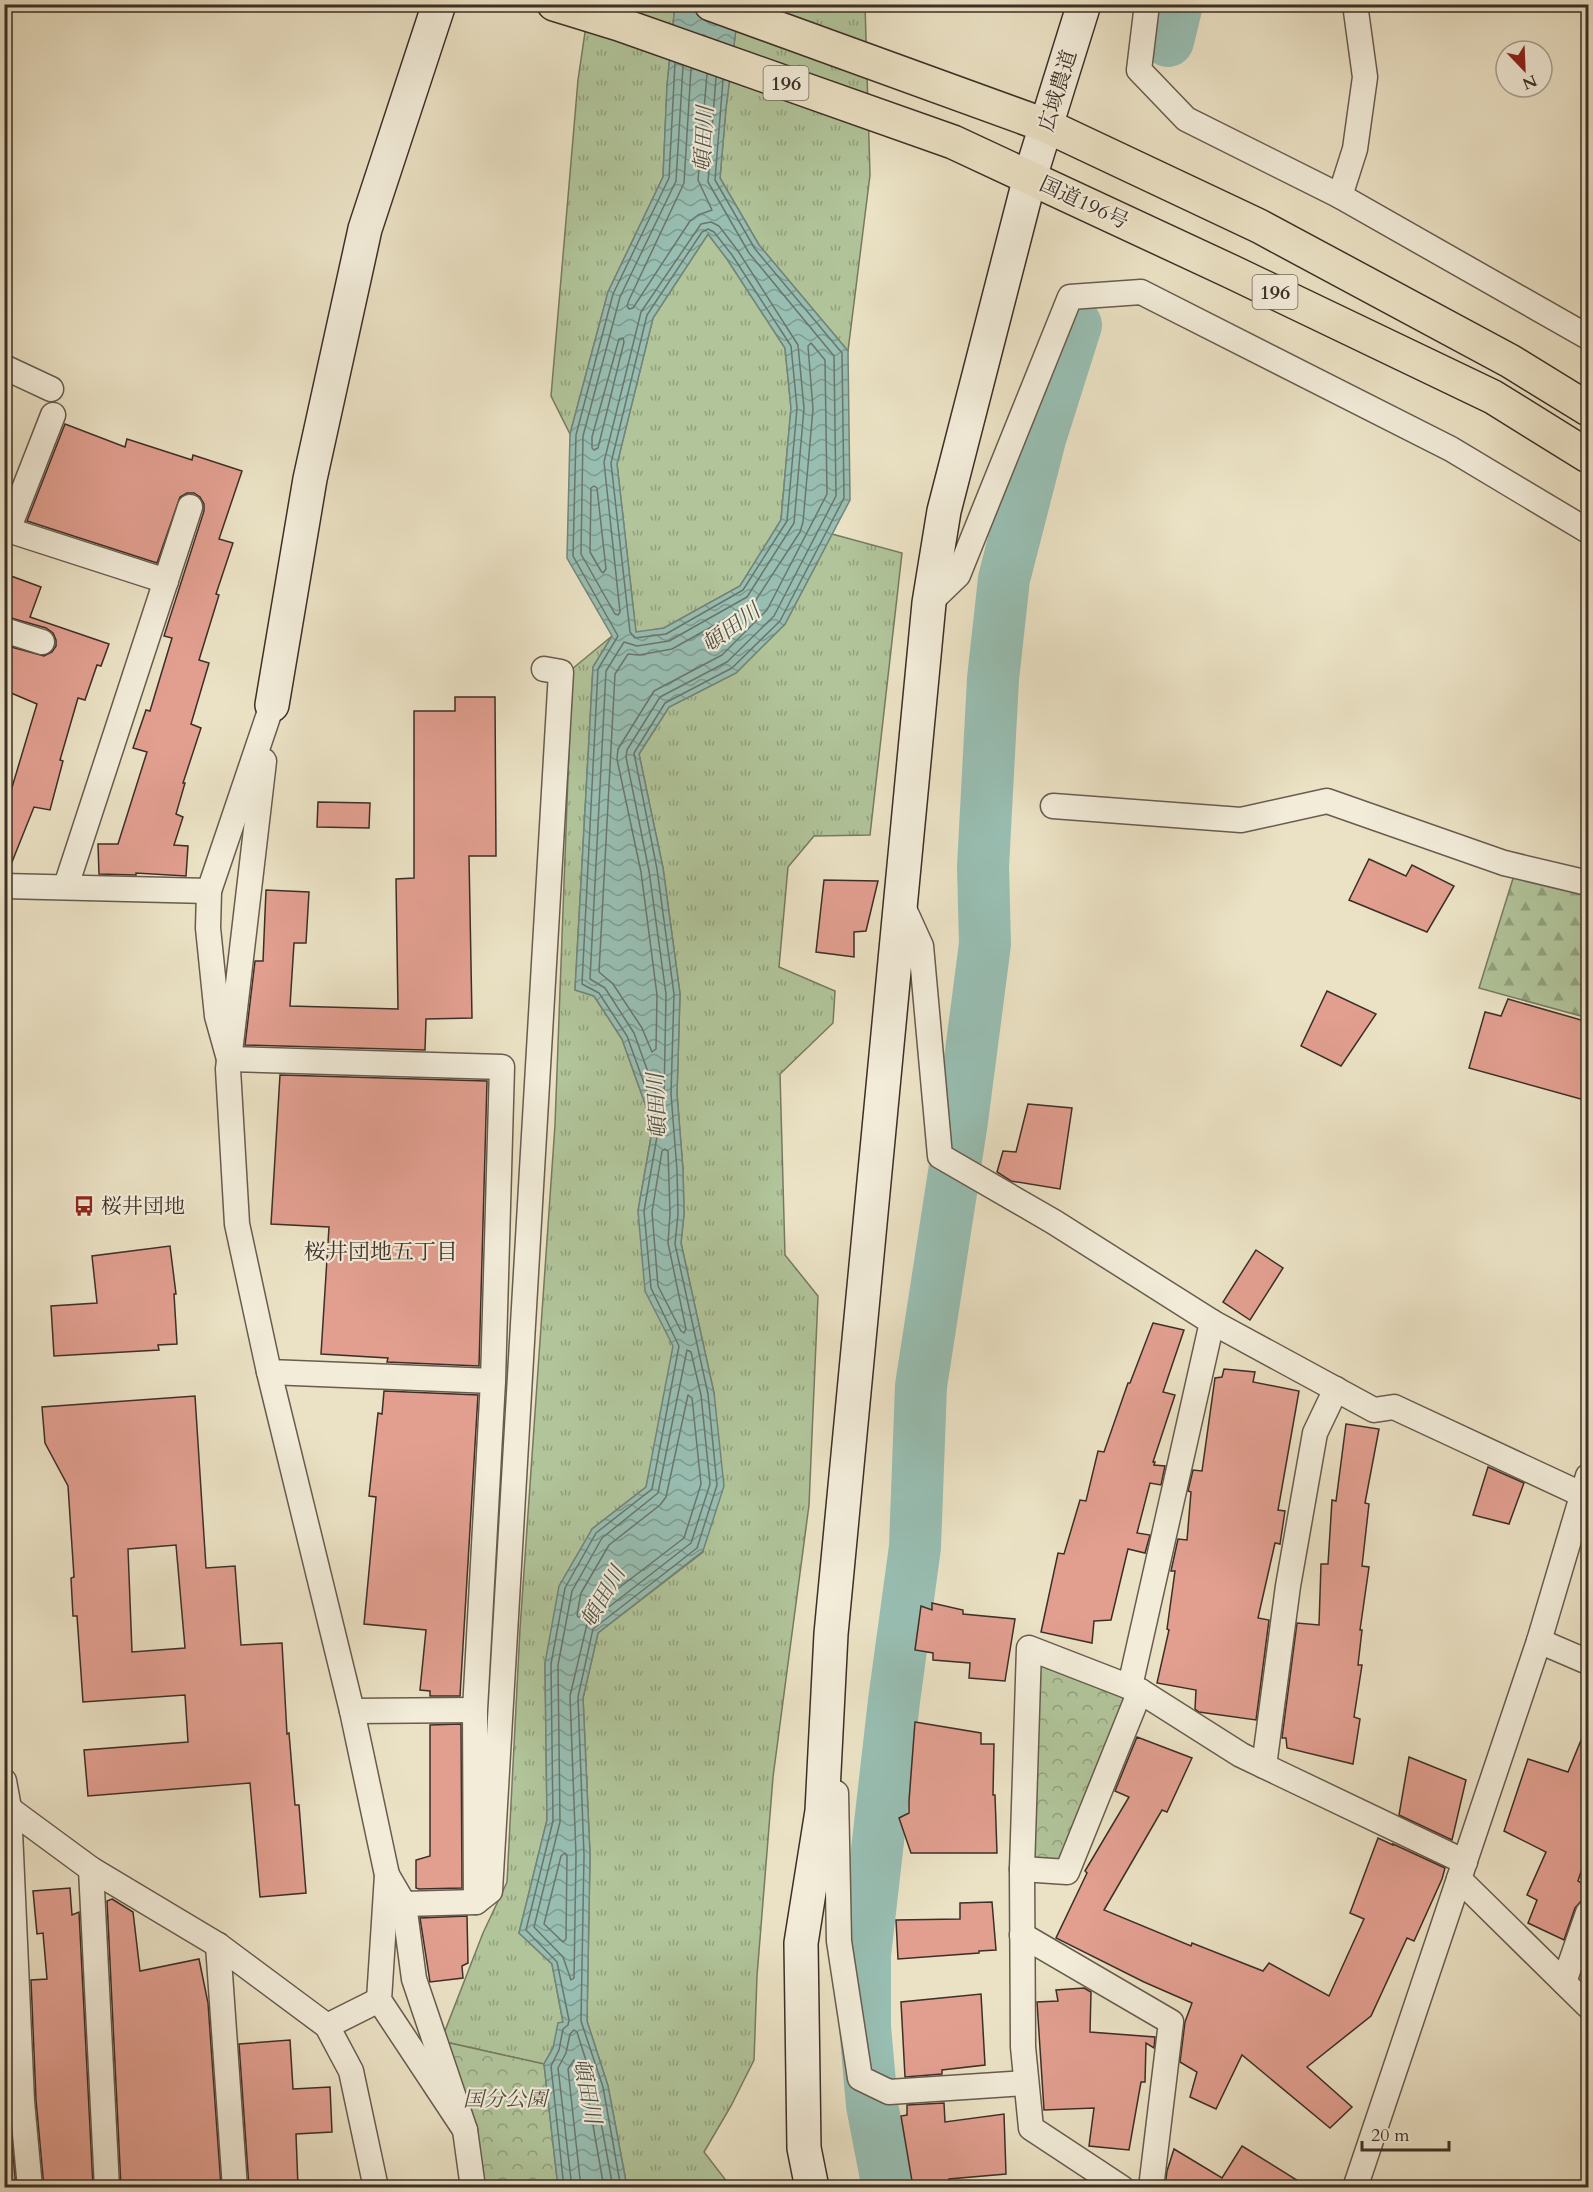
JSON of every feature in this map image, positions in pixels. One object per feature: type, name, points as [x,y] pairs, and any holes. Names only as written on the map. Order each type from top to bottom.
[{"type":"highway","name":"国道196号","points":[[554,4],[619,24],[953,142],[1493,398],[1588,456]]},
{"type":"highway","name":"196","points":[[711,4],[1047,126],[1259,226],[1509,361],[1588,409]]},
{"type":"street","points":[[439,4],[365,229],[310,479],[272,705],[229,1059],[237,1224],[269,1372],[352,1711],[387,1875],[379,2000],[465,2130]]},
{"type":"street","name":"広域農道","points":[[812,2187],[804,2148],[801,1943],[822,1810],[831,1634],[929,603],[944,511],[1030,177],[1084,4]]},
{"type":"street","points":[[1147,4],[1139,70],[1186,119],[1340,196],[1588,337]]},
{"type":"street","points":[[1340,196],[1355,149],[1365,77],[1355,4]]},
{"type":"street","points":[[929,603],[958,575],[1070,297],[1141,292],[1451,449],[1588,531]]},
{"type":"street","points":[[4,367],[51,389]]},
{"type":"street","points":[[53,415],[8,530],[166,581]]},
{"type":"street","points":[[66,886],[190,507]]},
{"type":"street","points":[[4,630],[42,642]]},
{"type":"street","points":[[404,1904],[476,1902],[490,1891],[561,672],[544,669]]},
{"type":"street","points":[[229,1059],[217,1016],[208,928],[209,891],[272,705]]},
{"type":"street","points":[[1053,806],[1241,820],[1327,801],[1504,863],[1588,883]]},
{"type":"street","points":[[4,886],[209,891]]},
{"type":"street","points":[[900,900],[921,946],[940,1156],[1054,1222],[1212,1322],[1374,1410],[1395,1407],[1586,1486],[1539,1641],[1355,2187]]},
{"type":"street","points":[[229,1059],[502,1067],[493,1381],[475,1710],[476,1902]]},
{"type":"street","points":[[1022,1869],[1067,1872],[1135,1689],[1212,1322]]},
{"type":"street","points":[[269,1372],[493,1381]]},
{"type":"street","points":[[1264,1766],[1288,1586],[1315,1433],[1336,1389]]},
{"type":"street","points":[[1539,1641],[1588,1662]]},
{"type":"street","points":[[1122,2187],[1031,2128],[1023,2047],[1022,1935],[1029,1648],[1135,1689],[1241,1755],[1462,1870],[1588,2006]]},
{"type":"street","points":[[352,1711],[475,1710]]},
{"type":"street","points":[[825,1757],[836,1791],[839,1941],[860,2078],[889,2092],[1026,2083]]},
{"type":"street","points":[[4,1781],[7,1806],[13,2101],[30,2187]]},
{"type":"street","points":[[7,1806],[91,1869],[218,1945],[327,2026],[351,2071],[376,2187]]},
{"type":"street","points":[[91,1869],[107,2187]]},
{"type":"street","points":[[387,1875],[404,1904],[414,1979],[465,2130],[473,2187]]},
{"type":"street","points":[[1564,1982],[1588,1913]]},
{"type":"street","points":[[1022,1935],[1171,2022],[1151,2187]]},
{"type":"street","points":[[218,1945],[235,2187]]},
{"type":"street","points":[[327,2026],[379,2000]]},
{"type":"green space","points":[[589,5],[675,5],[667,86],[663,177],[608,292],[570,434],[551,396],[578,80]]},
{"type":"green space","points":[[739,5],[865,5],[870,175],[848,351],[759,245],[720,178]]},
{"type":"green space","points":[[708,234],[785,348],[791,408],[781,520],[740,586],[664,628],[636,633],[617,464],[653,318]]},
{"type":"green space","points":[[832,534],[902,553],[870,835],[814,836],[788,867],[779,967],[835,991],[833,1023],[780,1074],[785,1255],[818,1296],[809,1505],[773,1777],[757,1976],[754,2060],[704,2152],[731,2187],[627,2187],[608,2086],[587,2021],[590,1855],[583,1698],[598,1633],[703,1552],[714,1393],[681,1243],[684,1214],[683,1170],[677,1094],[680,994],[663,868],[639,754],[669,707],[736,673],[785,624]]},
{"type":"green space","points":[[612,636],[593,667],[575,990],[594,996],[622,1039],[653,1126],[638,1211],[678,1348],[646,1487],[592,1529],[545,1663],[547,1820],[519,1933],[552,1964],[563,2022],[544,2064],[441,2041],[483,1933],[507,1882],[520,1629],[555,1125],[572,669]]},
{"type":"green space","points":[[1515,872],[1588,892],[1588,1018],[1479,988]]},
{"type":"green space","points":[[1036,1661],[1130,1695],[1059,1859],[1029,1859]]},
{"type":"green space","name":"国分公園","points":[[441,2041],[544,2064],[558,2187],[481,2187]]},
{"type":"water","name":"頓田川","points":[[675,5],[739,5],[720,178],[759,245],[848,351],[850,500],[785,624],[736,673],[669,707],[639,754],[663,868],[680,994],[677,1094],[683,1170],[684,1214],[681,1243],[714,1393],[724,1486],[703,1551],[598,1633],[583,1698],[590,1855],[587,2021],[608,2086],[627,2187],[558,2187],[544,2064],[553,2048],[558,2023],[563,2022],[552,1964],[519,1933],[547,1820],[545,1663],[559,1586],[592,1529],[646,1487],[673,1346],[645,1291],[638,1211],[653,1126],[622,1039],[594,996],[575,990],[593,667],[612,636],[567,558],[570,434],[608,292],[663,177],[667,86]],"holes":[[[708,234],[785,348],[791,408],[781,520],[740,586],[664,628],[636,632],[617,464],[653,318]]]},
{"type":"building","points":[[65,424],[125,447],[127,439],[192,460],[193,455],[242,471],[219,539],[233,543],[216,594],[219,595],[199,660],[209,663],[191,724],[201,728],[183,783],[185,783],[176,814],[183,817],[174,845],[188,846],[186,876],[136,873],[136,875],[99,874],[98,844],[118,844],[147,752],[133,748],[146,710],[150,711],[172,638],[164,636],[204,511],[204,504],[194,493],[187,493],[180,497],[157,563],[27,521]]},
{"type":"building","points":[[11,576],[41,587],[30,617],[109,644],[101,666],[97,665],[85,700],[78,698],[60,760],[63,761],[50,810],[34,807],[8,872],[4,872],[4,814],[37,704],[4,690],[4,645],[44,656],[52,652],[56,646],[53,633],[46,628],[4,616],[4,594]]},
{"type":"building","points":[[455,697],[495,697],[496,856],[469,856],[472,1018],[426,1019],[425,1050],[245,1045],[255,961],[263,961],[266,890],[309,892],[306,943],[294,943],[290,1006],[398,1009],[396,879],[414,878],[414,711],[455,711]]},
{"type":"building","points":[[318,802],[370,803],[369,828],[317,827]]},
{"type":"building","points":[[1369,859],[1406,876],[1412,865],[1454,886],[1427,932],[1349,900]]},
{"type":"building","points":[[824,880],[878,881],[866,931],[854,932],[854,957],[816,952]]},
{"type":"building","points":[[1327,991],[1376,1014],[1341,1066],[1301,1046]]},
{"type":"building","points":[[1508,999],[1588,1022],[1588,1101],[1469,1068],[1485,1012],[1501,1016]]},
{"type":"building","points":[[280,1075],[487,1081],[479,1366],[387,1362],[388,1358],[321,1354],[329,1227],[271,1224]]},
{"type":"building","points":[[1028,1104],[1072,1108],[1060,1189],[1011,1181],[997,1172],[1003,1151],[1016,1152]]},
{"type":"building","points":[[170,1246],[176,1294],[174,1294],[177,1344],[158,1345],[159,1350],[54,1356],[51,1306],[97,1303],[92,1256]]},
{"type":"building","points":[[1256,1250],[1283,1268],[1250,1320],[1223,1302]]},
{"type":"building","points":[[1153,1323],[1184,1330],[1163,1392],[1175,1395],[1153,1462],[1155,1462],[1154,1465],[1165,1466],[1161,1485],[1150,1483],[1137,1533],[1150,1535],[1145,1553],[1128,1549],[1111,1620],[1094,1621],[1092,1643],[1041,1632],[1058,1553],[1064,1554],[1080,1500],[1086,1501],[1098,1451],[1104,1452],[1128,1383],[1130,1383]]},
{"type":"building","points":[[1224,1369],[1255,1372],[1253,1382],[1299,1391],[1278,1510],[1285,1511],[1280,1544],[1275,1543],[1258,1618],[1269,1620],[1256,1720],[1199,1712],[1195,1709],[1196,1690],[1157,1683],[1169,1630],[1167,1629],[1175,1571],[1171,1571],[1178,1539],[1187,1540],[1191,1492],[1188,1491],[1193,1470],[1202,1471],[1215,1378],[1222,1377]]},
{"type":"building","points":[[384,1391],[478,1395],[460,1696],[430,1696],[430,1691],[420,1690],[426,1630],[364,1624],[376,1497],[369,1496],[378,1413],[382,1414]]},
{"type":"building","points":[[195,1396],[206,1568],[235,1566],[241,1645],[282,1643],[287,1734],[289,1733],[295,1805],[299,1805],[306,1893],[260,1897],[250,1783],[88,1796],[84,1750],[188,1742],[185,1695],[83,1702],[77,1616],[73,1616],[71,1578],[74,1577],[68,1486],[45,1443],[42,1407]],"holes":[[[176,1545],[185,1648],[132,1652],[128,1549]]]},
{"type":"building","points":[[1346,1424],[1379,1429],[1365,1503],[1369,1504],[1362,1566],[1369,1567],[1360,1630],[1362,1630],[1358,1665],[1362,1665],[1354,1717],[1360,1719],[1353,1764],[1287,1748],[1286,1738],[1282,1738],[1297,1623],[1319,1625],[1321,1564],[1328,1564],[1332,1500],[1336,1501]]},
{"type":"building","points":[[1488,1467],[1524,1483],[1509,1524],[1473,1515]]},
{"type":"building","points":[[932,1603],[963,1610],[963,1614],[1015,1619],[1005,1681],[969,1678],[970,1663],[933,1660],[933,1653],[915,1650],[921,1606],[932,1610]]},
{"type":"building","points":[[915,1722],[981,1733],[981,1744],[994,1744],[993,1795],[995,1795],[997,1853],[911,1853],[899,1818],[909,1813]]},
{"type":"building","points":[[1588,1723],[1588,1851],[1578,1881],[1588,1887],[1575,1908],[1564,1940],[1528,1923],[1537,1900],[1527,1895],[1546,1852],[1504,1831],[1528,1759],[1568,1772]]},
{"type":"building","points":[[461,1724],[462,1888],[419,1889],[416,1888],[416,1860],[430,1856],[430,1725]]},
{"type":"building","points":[[1137,1737],[1192,1758],[1167,1812],[1162,1810],[1104,1910],[1191,1946],[1192,1943],[1263,1971],[1269,1963],[1329,1996],[1364,1919],[1350,1913],[1378,1838],[1445,1868],[1414,1941],[1407,1938],[1371,2016],[1307,2067],[1352,2107],[1330,2128],[1242,2055],[1216,2109],[1190,2097],[1197,2072],[1180,2062],[1185,2022],[1192,2003],[1056,1938],[1087,1873],[1085,1871],[1129,1797],[1115,1791]]},
{"type":"building","points":[[1409,1757],[1466,1780],[1452,1840],[1399,1815]]},
{"type":"building","points":[[70,1888],[72,1915],[79,1912],[93,2187],[44,2187],[36,2100],[31,1980],[47,1979],[43,1933],[37,1934],[33,1891]]},
{"type":"building","points":[[112,1899],[133,1912],[140,1971],[199,1959],[208,2003],[221,2187],[121,2187],[107,1901]]},
{"type":"building","points":[[992,1902],[996,1950],[898,1959],[896,1920],[960,1919],[960,1903]]},
{"type":"building","points":[[467,1916],[468,1963],[462,1966],[463,1978],[430,1982],[420,1918]]},
{"type":"building","points":[[1084,1988],[1091,1992],[1090,2032],[1155,2037],[1154,2048],[1146,2043],[1145,2082],[1141,2082],[1129,2150],[1089,2146],[1094,2108],[1044,2110],[1037,2002],[1058,2001],[1056,1990]]},
{"type":"building","points":[[981,1994],[985,2065],[942,2070],[942,2074],[905,2077],[901,2002]]},
{"type":"building","points":[[4,2028],[8,2102],[16,2187],[4,2187]]},
{"type":"building","points":[[290,2040],[293,2089],[330,2087],[332,2132],[296,2134],[298,2187],[249,2187],[239,2044]]},
{"type":"building","points":[[944,2103],[945,2122],[1004,2114],[1006,2174],[949,2179],[951,2187],[913,2187],[901,2116],[907,2115],[907,2105]]},
{"type":"building","points":[[1242,2146],[1308,2187],[1165,2187],[1174,2149],[1222,2178]]},
{"type":"waterway","points":[[1168,41],[1177,4]]},
{"type":"waterway","points":[[888,2188],[872,2105],[865,2027],[865,1955],[894,1701],[915,1547],[921,1386],[962,1121],[985,944],[983,867],[993,679],[1004,579],[1040,439],[1076,325]]},
{"type":"place","name":"桜井団地","points":[[84,1206]]},
{"type":"district","name":"桜井団地五丁目","points":[[381,1252]]}]
